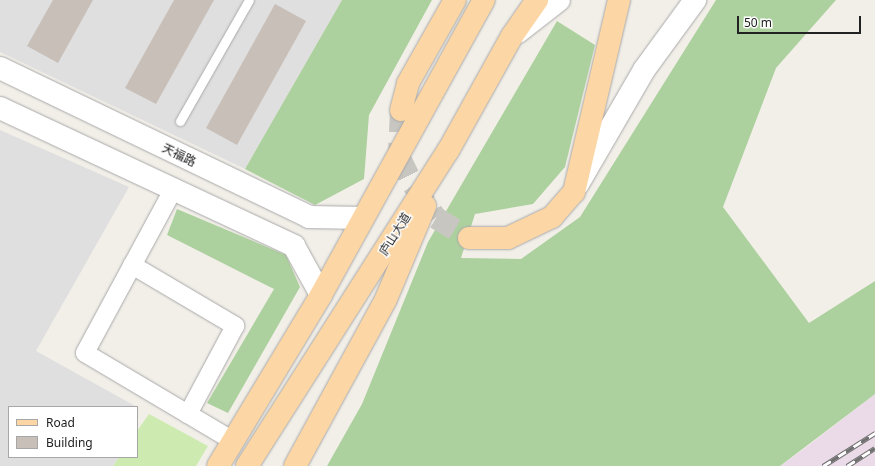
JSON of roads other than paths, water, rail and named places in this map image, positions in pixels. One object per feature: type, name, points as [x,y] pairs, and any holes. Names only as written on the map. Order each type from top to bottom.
[{"type":"main road","points":[[401,110],[408,83],[455,0]]},
{"type":"main road","points":[[218,466],[320,295],[484,0]]},
{"type":"main road","name":"庐山大道","points":[[247,466],[448,151],[512,36],[537,0]]},
{"type":"main road","points":[[469,238],[508,238],[552,217],[574,192],[619,0]]},
{"type":"main road","points":[[299,460],[386,299],[448,151]]},
{"type":"street","points":[[512,36],[559,0]]},
{"type":"street","points":[[574,192],[644,70],[695,0]]},
{"type":"street","name":"天福路","points":[[0,68],[309,217],[363,218]]},
{"type":"street","points":[[0,108],[294,246],[320,295]]},
{"type":"street","points":[[173,190],[85,353],[233,441]]},
{"type":"street","points":[[132,265],[235,326],[188,414]]},
{"type":"lane","points":[[180,121],[249,0]]},
{"type":"tunnel","points":[[401,110],[399,156],[413,185],[436,218],[469,238]]},
{"type":"railway","points":[[823,466],[875,433]]},
{"type":"railway","points":[[847,466],[875,448]]}]
